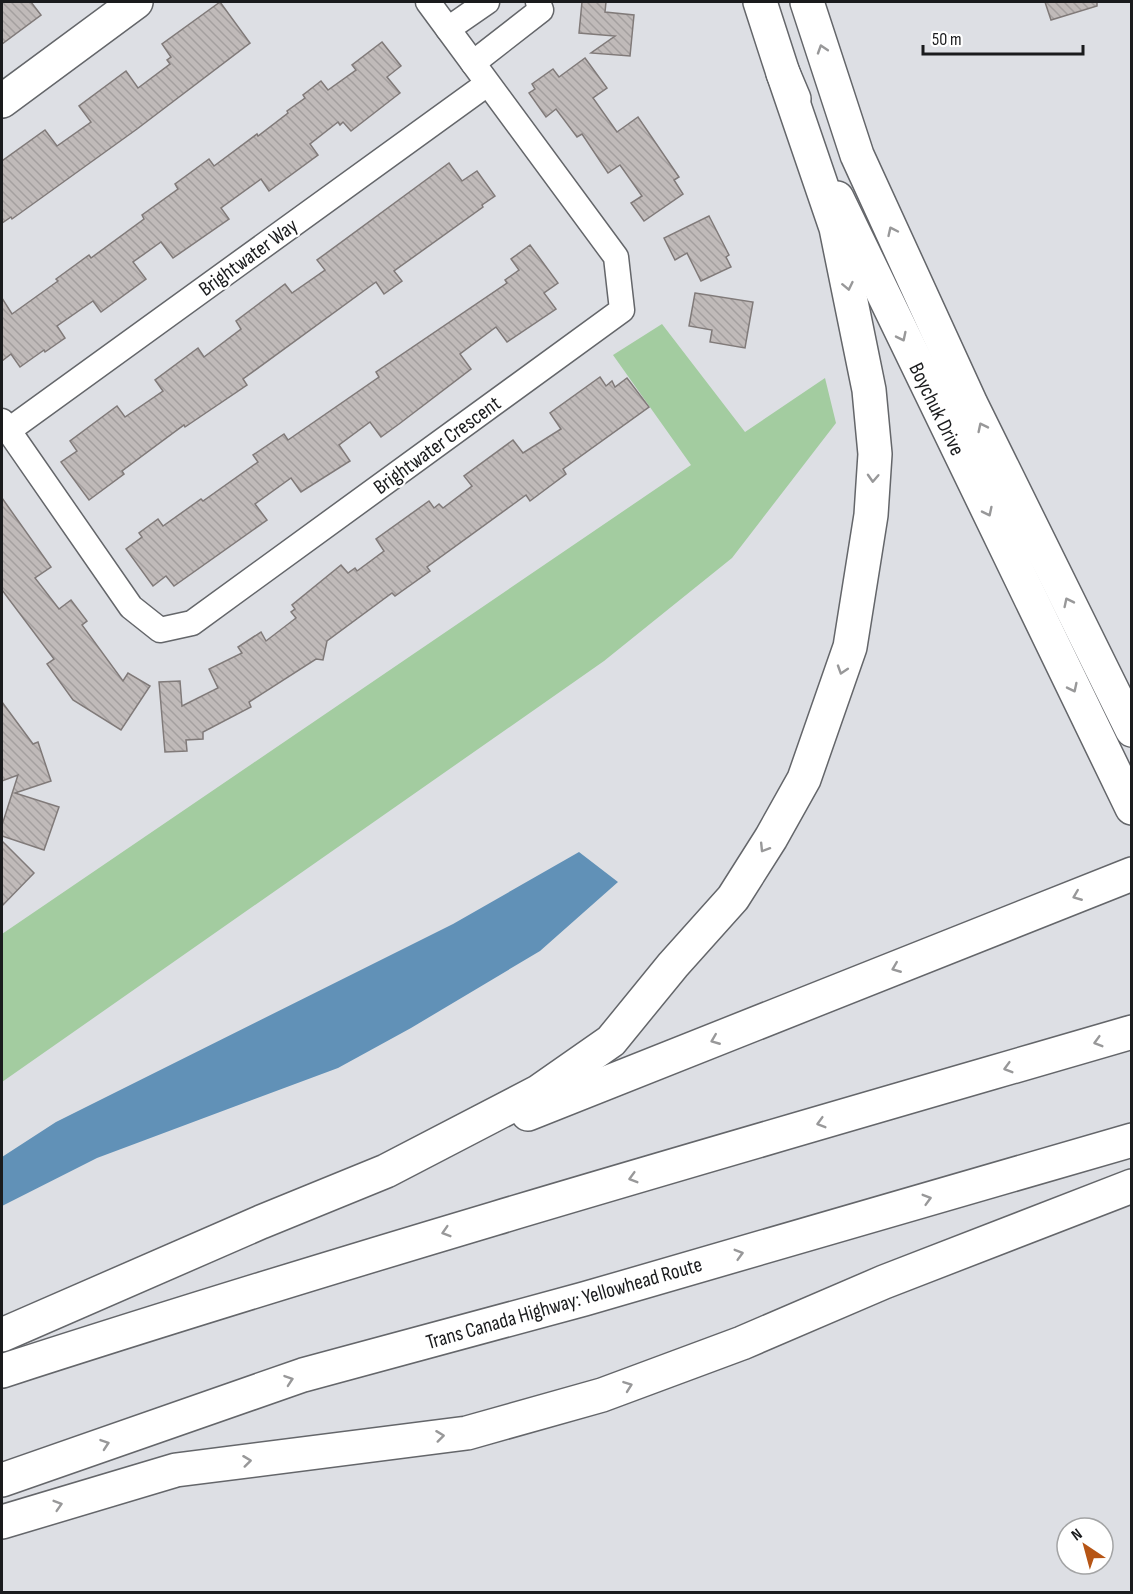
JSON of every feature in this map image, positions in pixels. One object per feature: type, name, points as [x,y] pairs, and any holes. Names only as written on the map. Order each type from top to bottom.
[{"type":"main road","points":[[2,101],[136,2]]},
{"type":"main road","name":"Boychuk Drive","points":[[760,2],[783,73],[858,246],[1131,808]]},
{"type":"main road","name":"Boychuk Drive","points":[[807,2],[857,155],[971,404],[1131,730]]},
{"type":"main road","points":[[386,1171],[538,1092],[611,1041],[673,965],[733,898],[804,778],[829,710],[850,647],[871,515],[875,454],[869,390],[836,228],[783,73]]},
{"type":"main road","points":[[2,1335],[386,1171],[1131,874]]},
{"type":"main road","points":[[2,1371],[225,1299],[508,1213],[1131,1032]]},
{"type":"main road","name":"Trans Canada Highway: Yellowhead Route","points":[[2,1480],[303,1375],[584,1299],[1131,1140]]},
{"type":"main road","points":[[2,1522],[176,1470],[468,1433],[602,1395],[742,1343],[884,1282],[1131,1186]]},
{"type":"street","name":"Brightwater Crescent","points":[[5,425],[131,607],[160,630],[192,624],[622,310],[616,257],[428,2]]},
{"type":"street","points":[[448,29],[487,2]]},
{"type":"street","points":[[473,63],[541,9],[538,2]]},
{"type":"street","name":"Brightwater Way","points":[[5,425],[487,84]]},
{"type":"green space","points":[[662,324],[745,432],[825,378],[836,423],[732,558],[604,661],[2,1082],[2,934],[691,465],[613,355]]},
{"type":"water","points":[[579,852],[618,882],[540,951],[411,1028],[338,1068],[97,1158],[2,1206],[2,1157],[56,1122],[453,924]]},
{"type":"building","points":[[2,2],[31,2],[41,15],[2,44]]},
{"type":"building","points":[[220,2],[250,43],[137,129],[12,219],[11,217],[2,223],[2,161],[45,130],[57,146],[91,122],[79,106],[126,71],[138,88],[170,64],[167,60],[171,57],[162,44]]},
{"type":"building","points":[[582,2],[606,2],[605,12],[634,15],[630,56],[591,53],[615,36],[579,33]]},
{"type":"building","points":[[1045,2],[1097,2],[1097,6],[1051,20]]},
{"type":"building","points":[[382,42],[401,66],[387,77],[400,93],[351,131],[343,122],[340,125],[338,122],[310,144],[318,155],[269,191],[261,179],[221,208],[229,219],[173,258],[161,242],[133,262],[146,279],[101,312],[93,301],[57,326],[65,338],[45,352],[44,350],[20,367],[11,354],[2,361],[2,298],[12,314],[89,255],[91,258],[144,219],[142,215],[178,189],[175,184],[209,159],[214,166],[257,134],[258,136],[288,113],[287,111],[305,98],[303,95],[321,81],[328,90],[356,70],[352,65]]},
{"type":"building","points":[[585,58],[607,88],[593,98],[617,132],[638,117],[679,177],[674,180],[683,194],[644,221],[631,203],[642,196],[620,165],[608,173],[582,134],[577,137],[556,109],[546,117],[529,93],[535,89],[532,84],[553,69],[559,77]]},
{"type":"building","points":[[449,163],[462,181],[477,171],[495,196],[394,271],[402,281],[384,294],[376,282],[243,379],[247,385],[185,427],[184,425],[122,471],[124,474],[89,500],[61,462],[77,451],[70,441],[117,406],[125,417],[163,391],[155,380],[198,348],[204,357],[241,329],[236,321],[285,284],[292,293],[325,270],[317,260]]},
{"type":"building","points":[[709,216],[729,255],[726,257],[731,267],[701,281],[687,253],[675,260],[664,238]]},
{"type":"building","points":[[530,245],[558,283],[544,293],[556,309],[507,342],[496,327],[460,354],[471,369],[399,424],[381,437],[370,422],[339,445],[350,461],[301,492],[291,478],[255,504],[267,520],[174,586],[166,576],[153,586],[126,549],[142,537],[139,533],[158,519],[163,526],[201,499],[203,501],[258,462],[253,455],[284,434],[288,440],[379,377],[376,372],[507,283],[505,280],[519,270],[511,259]]},
{"type":"building","points":[[695,293],[753,302],[745,348],[710,342],[712,330],[689,326]]},
{"type":"building","points":[[600,377],[606,386],[612,381],[615,387],[627,378],[649,407],[563,469],[566,474],[530,501],[526,495],[427,567],[430,571],[395,596],[392,593],[327,641],[323,660],[316,659],[249,702],[251,707],[203,732],[203,739],[186,740],[187,751],[165,752],[159,682],[180,681],[182,706],[218,688],[209,669],[242,653],[238,647],[261,632],[266,641],[296,618],[291,612],[295,609],[292,605],[341,565],[348,573],[355,568],[357,571],[384,551],[376,539],[429,501],[434,508],[439,504],[443,508],[472,486],[464,476],[513,440],[523,453],[561,429],[550,413]]},
{"type":"building","points":[[2,498],[51,567],[35,578],[59,609],[71,600],[87,621],[82,625],[123,681],[128,673],[150,686],[121,730],[73,700],[47,664],[54,659],[2,590]]},
{"type":"building","points":[[2,702],[33,744],[38,742],[51,781],[15,793],[59,807],[44,850],[2,836],[2,825],[18,775],[2,781]]},
{"type":"building","points":[[2,841],[34,873],[2,906]]}]
